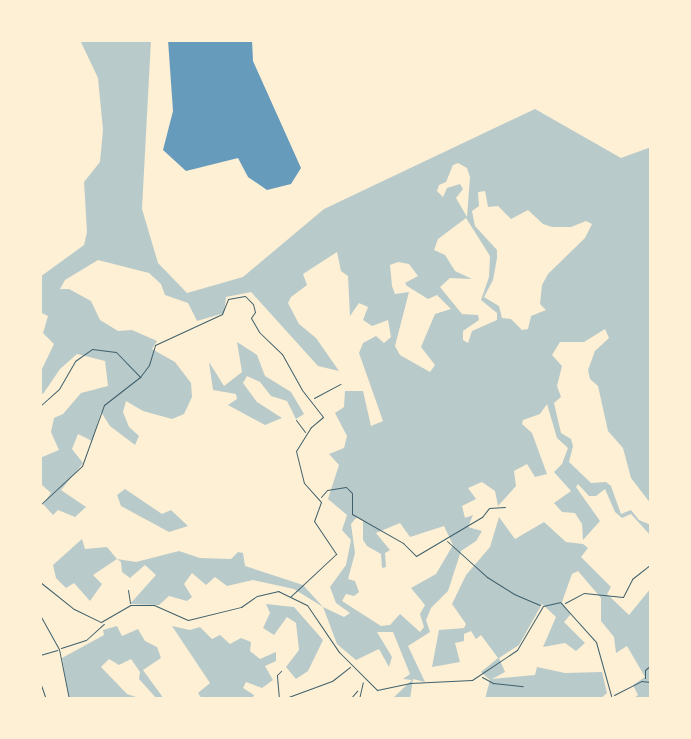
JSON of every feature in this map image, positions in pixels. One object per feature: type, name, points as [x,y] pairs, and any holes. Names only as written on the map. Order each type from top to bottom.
[{"type":"street","points":[[40,505],[82,466],[104,405],[140,377],[149,365],[155,345],[222,314],[228,299],[245,296],[253,304],[255,312],[251,318],[259,332],[282,354],[302,390],[323,417],[306,434],[296,451],[304,483],[321,505],[314,521],[336,554],[291,596]]},
{"type":"street","points":[[40,406],[59,389],[75,361],[92,349],[116,352],[140,377]]},
{"type":"street","points":[[311,399],[340,384]]},
{"type":"street","points":[[296,420],[306,434]]},
{"type":"street","points":[[319,499],[327,490],[346,487],[352,493],[352,514],[403,543],[416,556],[446,540],[455,530],[482,517],[489,508],[505,507]]},
{"type":"street","points":[[446,540],[487,577],[514,594],[543,606]]},
{"type":"street","points":[[563,604],[584,593],[623,597],[632,579],[651,564]]},
{"type":"street","points":[[40,582],[74,609],[93,620],[106,621]]},
{"type":"street","points":[[128,590],[130,605]]},
{"type":"street","points":[[40,655],[86,640],[106,621],[130,605],[154,605],[188,620],[241,607],[268,591],[291,596],[313,611],[326,636],[364,680],[377,690],[410,683],[459,683],[480,676],[521,645],[543,606],[553,602],[563,604],[596,642],[612,698],[645,681],[651,682]]},
{"type":"street","points":[[40,615],[59,649],[69,699]]},
{"type":"street","points":[[281,671],[277,675],[281,699],[332,681],[352,665]]},
{"type":"street","points":[[645,681],[645,670],[651,665]]},
{"type":"street","points":[[480,676],[493,683],[523,686]]},
{"type":"street","points":[[350,699],[364,680]]},
{"type":"street","points":[[40,682],[46,699]]},
{"type":"street","points":[[358,689],[359,699]]},
{"type":"shaded area","points":[[80,40],[151,40],[142,209],[158,263],[187,293],[243,277],[324,209],[535,109],[621,158],[651,147],[651,504],[631,478],[623,448],[608,431],[598,386],[590,379],[588,370],[595,351],[609,338],[605,329],[584,342],[560,342],[552,355],[562,366],[557,386],[561,397],[554,403],[561,433],[571,439],[573,446],[569,462],[591,483],[606,482],[611,486],[621,514],[631,510],[639,520],[651,525],[651,536],[631,514],[622,518],[615,512],[605,489],[596,496],[589,496],[578,484],[576,487],[600,521],[583,540],[582,524],[575,513],[562,512],[554,503],[571,491],[554,472],[562,464],[568,448],[557,438],[547,404],[540,414],[523,420],[522,424],[532,433],[547,474],[535,477],[527,464],[514,471],[516,486],[498,506],[495,491],[482,482],[468,488],[476,499],[462,506],[465,518],[473,515],[468,527],[482,531],[476,541],[461,551],[448,591],[431,608],[426,620],[430,632],[408,646],[425,682],[413,679],[410,699],[392,699],[412,680],[403,679],[410,674],[393,632],[377,632],[392,657],[389,667],[379,649],[356,660],[337,644],[323,607],[344,617],[350,613],[336,603],[330,587],[346,565],[351,540],[342,530],[347,515],[328,499],[339,465],[329,454],[344,448],[347,436],[335,413],[344,407],[345,391],[363,391],[371,426],[383,421],[359,353],[363,343],[376,336],[384,343],[391,337],[388,320],[372,326],[363,320],[368,307],[359,303],[350,316],[348,276],[341,271],[337,252],[303,274],[307,285],[288,303],[299,324],[316,338],[339,371],[318,366],[251,292],[226,297],[224,313],[197,321],[188,303],[165,295],[161,284],[149,273],[98,260],[65,280],[60,289],[69,289],[91,301],[100,320],[118,331],[132,330],[157,341],[152,349],[175,362],[191,383],[192,397],[184,414],[172,419],[143,411],[126,401],[123,412],[129,427],[139,436],[135,445],[110,426],[101,412],[92,441],[78,434],[72,449],[83,463],[61,490],[86,507],[75,517],[58,510],[53,515],[43,504],[51,493],[42,485],[40,488],[40,458],[59,450],[51,432],[54,418],[63,414],[81,393],[108,386],[105,361],[77,354],[60,369],[43,394],[40,391],[40,373],[54,344],[43,333],[48,316],[40,312],[40,277],[84,245],[87,232],[84,182],[100,162],[103,130],[98,78]],"holes":[[[458,163],[467,168],[470,177],[467,217],[456,198],[463,189],[460,184],[447,188],[443,197],[437,191],[439,185],[446,182],[453,165]],[[485,191],[488,207],[498,206],[511,219],[528,210],[543,224],[552,227],[571,227],[586,221],[592,224],[585,238],[548,274],[542,285],[540,304],[546,310],[531,316],[528,329],[522,330],[511,319],[502,318],[499,306],[484,297],[493,280],[497,250],[475,226],[472,211],[479,206],[478,192]],[[466,218],[490,256],[489,277],[481,300],[497,313],[497,320],[472,331],[468,343],[463,340],[463,331],[479,320],[478,315],[462,314],[440,287],[450,278],[472,279],[455,271],[445,255],[434,250],[438,239]],[[398,262],[409,264],[418,276],[405,283],[407,286],[428,299],[437,295],[451,309],[435,314],[421,347],[435,365],[430,372],[400,355],[395,346],[409,292],[395,294],[390,265]],[[357,517],[363,521],[363,540],[381,554],[382,568],[386,567],[385,553],[390,550],[376,533],[400,523],[410,537],[444,526],[453,545],[436,574],[411,588],[425,605],[420,614],[424,627],[420,632],[400,614],[390,625],[381,626],[342,601],[346,594],[354,596],[359,592],[355,581],[348,579],[355,553],[351,524]]]},
{"type":"shaded area","points":[[237,342],[257,355],[265,376],[291,392],[304,414],[296,419],[287,401],[271,396],[260,382],[247,376],[243,383],[257,402],[282,418],[265,425],[228,405],[237,399],[236,394],[213,390],[209,362],[224,386],[242,372]]},
{"type":"shaded area","points":[[125,489],[162,514],[171,510],[188,526],[169,532],[121,506],[117,495]]},
{"type":"shaded area","points":[[499,517],[515,539],[544,522],[566,542],[583,544],[588,548],[581,557],[611,587],[607,594],[629,615],[651,588],[651,699],[633,699],[638,695],[633,685],[645,677],[627,646],[616,653],[614,637],[601,621],[601,598],[578,571],[572,574],[562,602],[571,614],[564,622],[585,643],[576,651],[565,643],[543,647],[556,617],[542,604],[519,645],[499,658],[505,672],[492,679],[535,675],[537,667],[565,673],[602,672],[607,693],[600,699],[485,699],[490,680],[481,672],[498,658],[481,635],[476,639],[471,631],[464,634],[464,641],[455,643],[460,662],[432,667],[439,630],[464,628],[466,624],[452,604],[466,575],[490,547]]},
{"type":"shaded area","points":[[82,539],[85,549],[107,547],[117,559],[93,575],[102,584],[90,601],[74,583],[66,588],[56,578],[53,565]]},
{"type":"shaded area","points":[[179,551],[200,558],[231,559],[238,552],[243,553],[245,566],[303,585],[323,607],[294,589],[253,580],[227,586],[215,577],[206,585],[192,573],[184,584],[192,597],[187,601],[169,596],[159,605],[130,604],[156,575],[145,565],[130,578],[122,572],[121,562],[117,559],[136,562]]},
{"type":"shaded area","points":[[266,604],[294,607],[323,640],[308,671],[296,679],[286,667],[299,650],[296,623],[287,617],[274,635],[263,628],[270,613]]},
{"type":"shaded area","points":[[117,626],[122,636],[138,629],[145,641],[157,647],[161,658],[143,670],[164,699],[157,699],[139,679],[140,672],[131,659],[119,665],[109,659],[101,667],[127,694],[142,699],[69,699],[62,658],[104,635],[103,630]]},
{"type":"shaded area","points":[[172,626],[190,630],[200,627],[212,639],[220,635],[230,644],[241,638],[251,642],[250,651],[260,659],[276,652],[276,661],[265,666],[273,680],[262,688],[246,682],[243,688],[254,695],[252,699],[202,699],[198,693],[210,683]]},
{"type":"water","points":[[168,40],[252,40],[253,61],[301,168],[291,184],[267,190],[248,177],[238,158],[186,171],[163,150],[173,111]]}]
